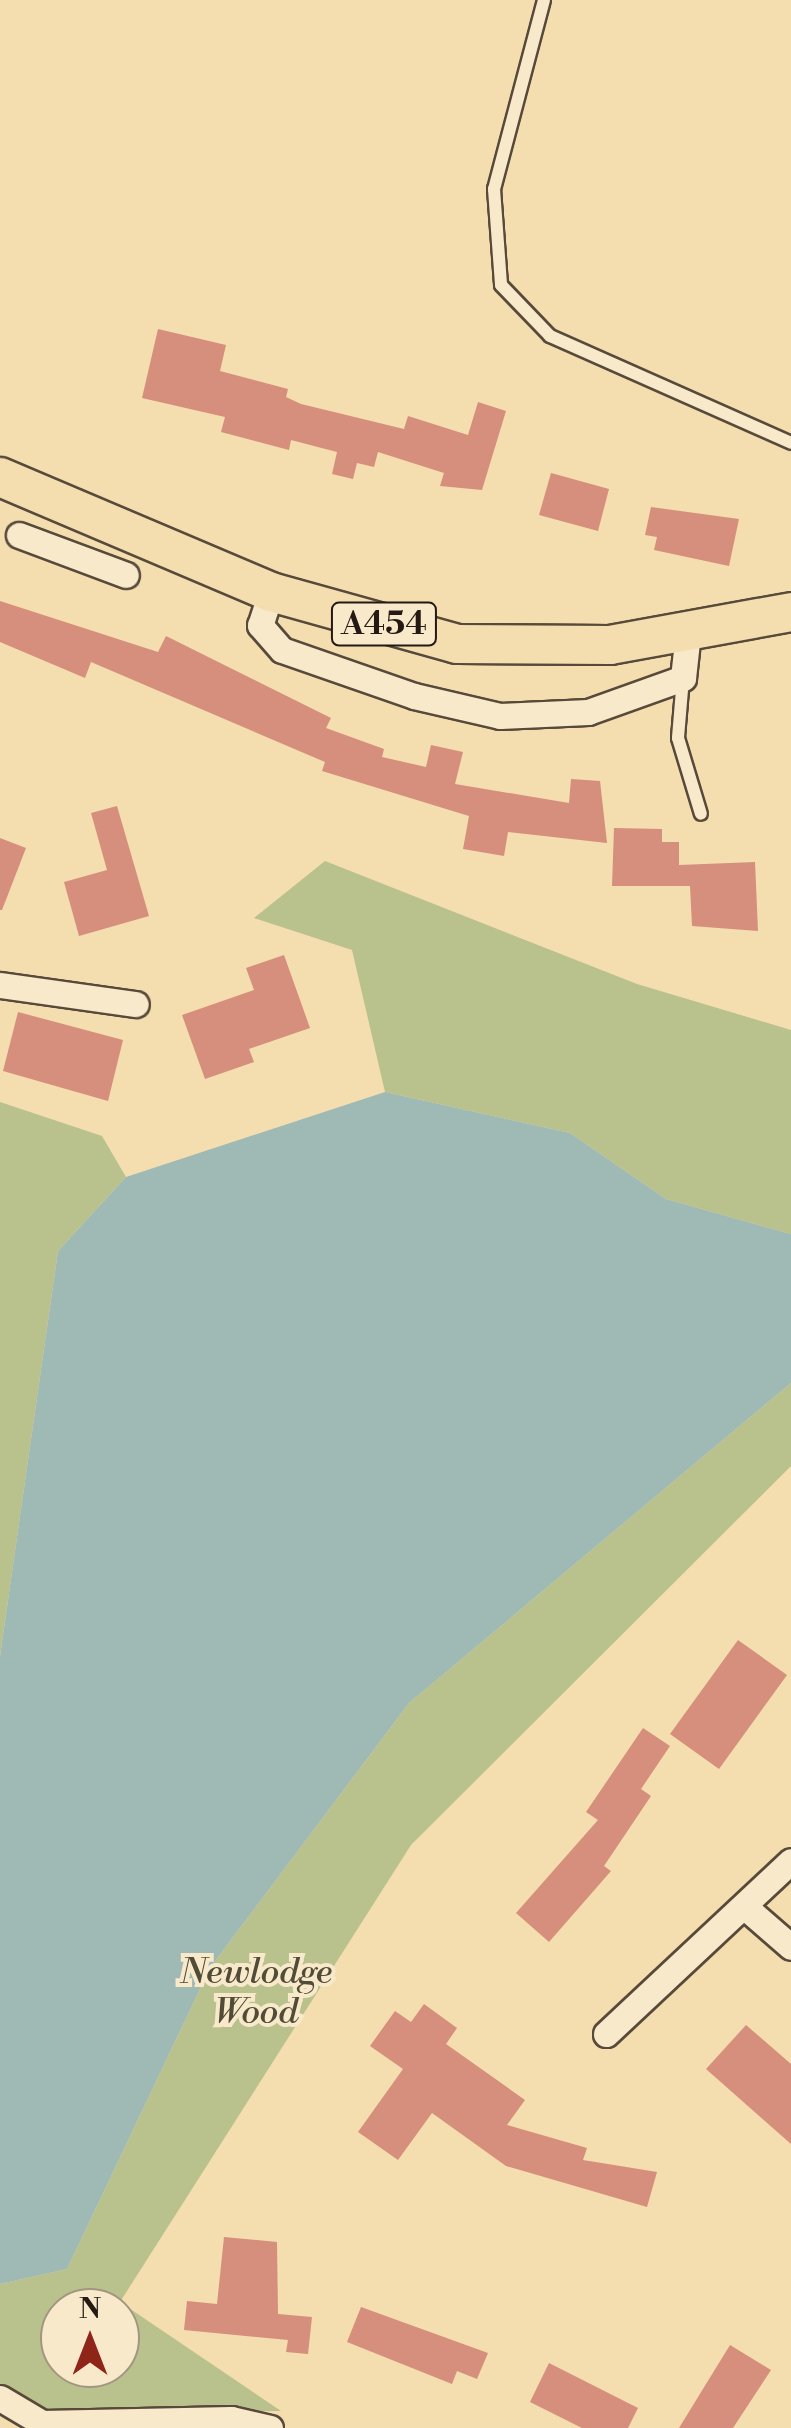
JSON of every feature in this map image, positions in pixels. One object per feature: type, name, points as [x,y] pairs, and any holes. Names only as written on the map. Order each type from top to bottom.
[{"type":"main road","name":"A454","points":[[0,477],[271,592],[458,644],[610,645],[791,612]]},
{"type":"street","points":[[93,558],[112,522]]},
{"type":"street","points":[[19,535],[93,558],[126,575]]},
{"type":"street","points":[[271,592],[260,625],[282,650],[414,696],[500,716],[588,712],[683,678],[688,633]]},
{"type":"street","points":[[0,985],[136,1004]]},
{"type":"street","points":[[606,2034],[791,1861]]},
{"type":"street","points":[[745,1907],[791,1947]]},
{"type":"street","points":[[0,2398],[42,2423],[231,2419],[270,2428]]},
{"type":"lane","points":[[544,0],[494,189],[501,286],[550,336],[791,443]]},
{"type":"lane","points":[[683,678],[680,751],[701,814]]},
{"type":"green space","points":[[325,861],[637,984],[791,1030],[791,1234],[666,1199],[570,1133],[385,1092],[352,950],[254,918]]},
{"type":"green space","points":[[0,1102],[102,1136],[126,1177],[58,1251],[0,1656]]},
{"type":"green space","name":"Newlodge Wood","points":[[791,1383],[791,1466],[411,1845],[129,2288],[40,2288],[40,2388],[140,2388],[140,2316],[281,2411],[47,2413],[0,2387],[0,2284],[67,2269],[210,1968],[409,1703]]},
{"type":"water","points":[[385,1092],[570,1133],[666,1199],[791,1234],[791,1383],[409,1703],[210,1968],[67,2269],[0,2284],[0,1656],[58,1251],[126,1177]]},
{"type":"building","points":[[158,329],[226,345],[220,371],[288,389],[286,397],[301,404],[404,429],[408,416],[468,435],[478,402],[506,411],[482,490],[440,486],[444,473],[378,452],[374,467],[357,463],[353,479],[332,474],[337,452],[291,440],[289,450],[221,432],[225,417],[142,398]]},
{"type":"building","points":[[551,473],[609,489],[598,531],[539,515]]},
{"type":"building","points":[[651,507],[739,519],[729,566],[654,550],[657,537],[645,535]]},
{"type":"building","points":[[0,601],[158,652],[166,636],[331,718],[326,728],[384,749],[382,757],[426,767],[431,745],[463,752],[455,784],[569,803],[571,779],[600,781],[607,843],[508,832],[504,856],[463,849],[469,816],[322,771],[325,762],[91,662],[85,678],[0,642]]},
{"type":"building","points":[[117,806],[149,916],[79,936],[64,882],[107,870],[91,813]]},
{"type":"building","points":[[614,828],[662,829],[662,842],[679,842],[679,865],[755,862],[758,931],[692,926],[690,886],[612,886]]},
{"type":"building","points":[[0,838],[26,848],[2,910],[0,910]]},
{"type":"building","points":[[284,955],[310,1028],[249,1049],[254,1062],[205,1079],[182,1015],[254,990],[246,968]]},
{"type":"building","points":[[18,1012],[123,1040],[108,1101],[3,1071]]},
{"type":"building","points":[[738,1640],[787,1675],[719,1769],[670,1734]]},
{"type":"building","points":[[643,1728],[670,1746],[641,1789],[651,1796],[604,1866],[611,1871],[549,1942],[516,1913],[598,1820],[586,1812]]},
{"type":"building","points":[[424,2004],[457,2028],[446,2044],[525,2100],[507,2125],[587,2148],[583,2160],[657,2172],[647,2207],[506,2166],[432,2113],[398,2160],[358,2132],[403,2069],[370,2046],[395,2011],[411,2022]]},
{"type":"building","points":[[746,2025],[791,2064],[791,2144],[706,2069]]},
{"type":"building","points":[[224,2237],[277,2242],[278,2314],[312,2317],[308,2354],[286,2352],[288,2340],[184,2330],[187,2301],[217,2304]]},
{"type":"building","points":[[361,2307],[488,2353],[477,2379],[457,2371],[452,2384],[347,2342]]},
{"type":"building","points":[[730,2345],[771,2370],[733,2428],[679,2428]]},
{"type":"building","points":[[549,2363],[638,2408],[628,2428],[582,2428],[530,2402]]}]
